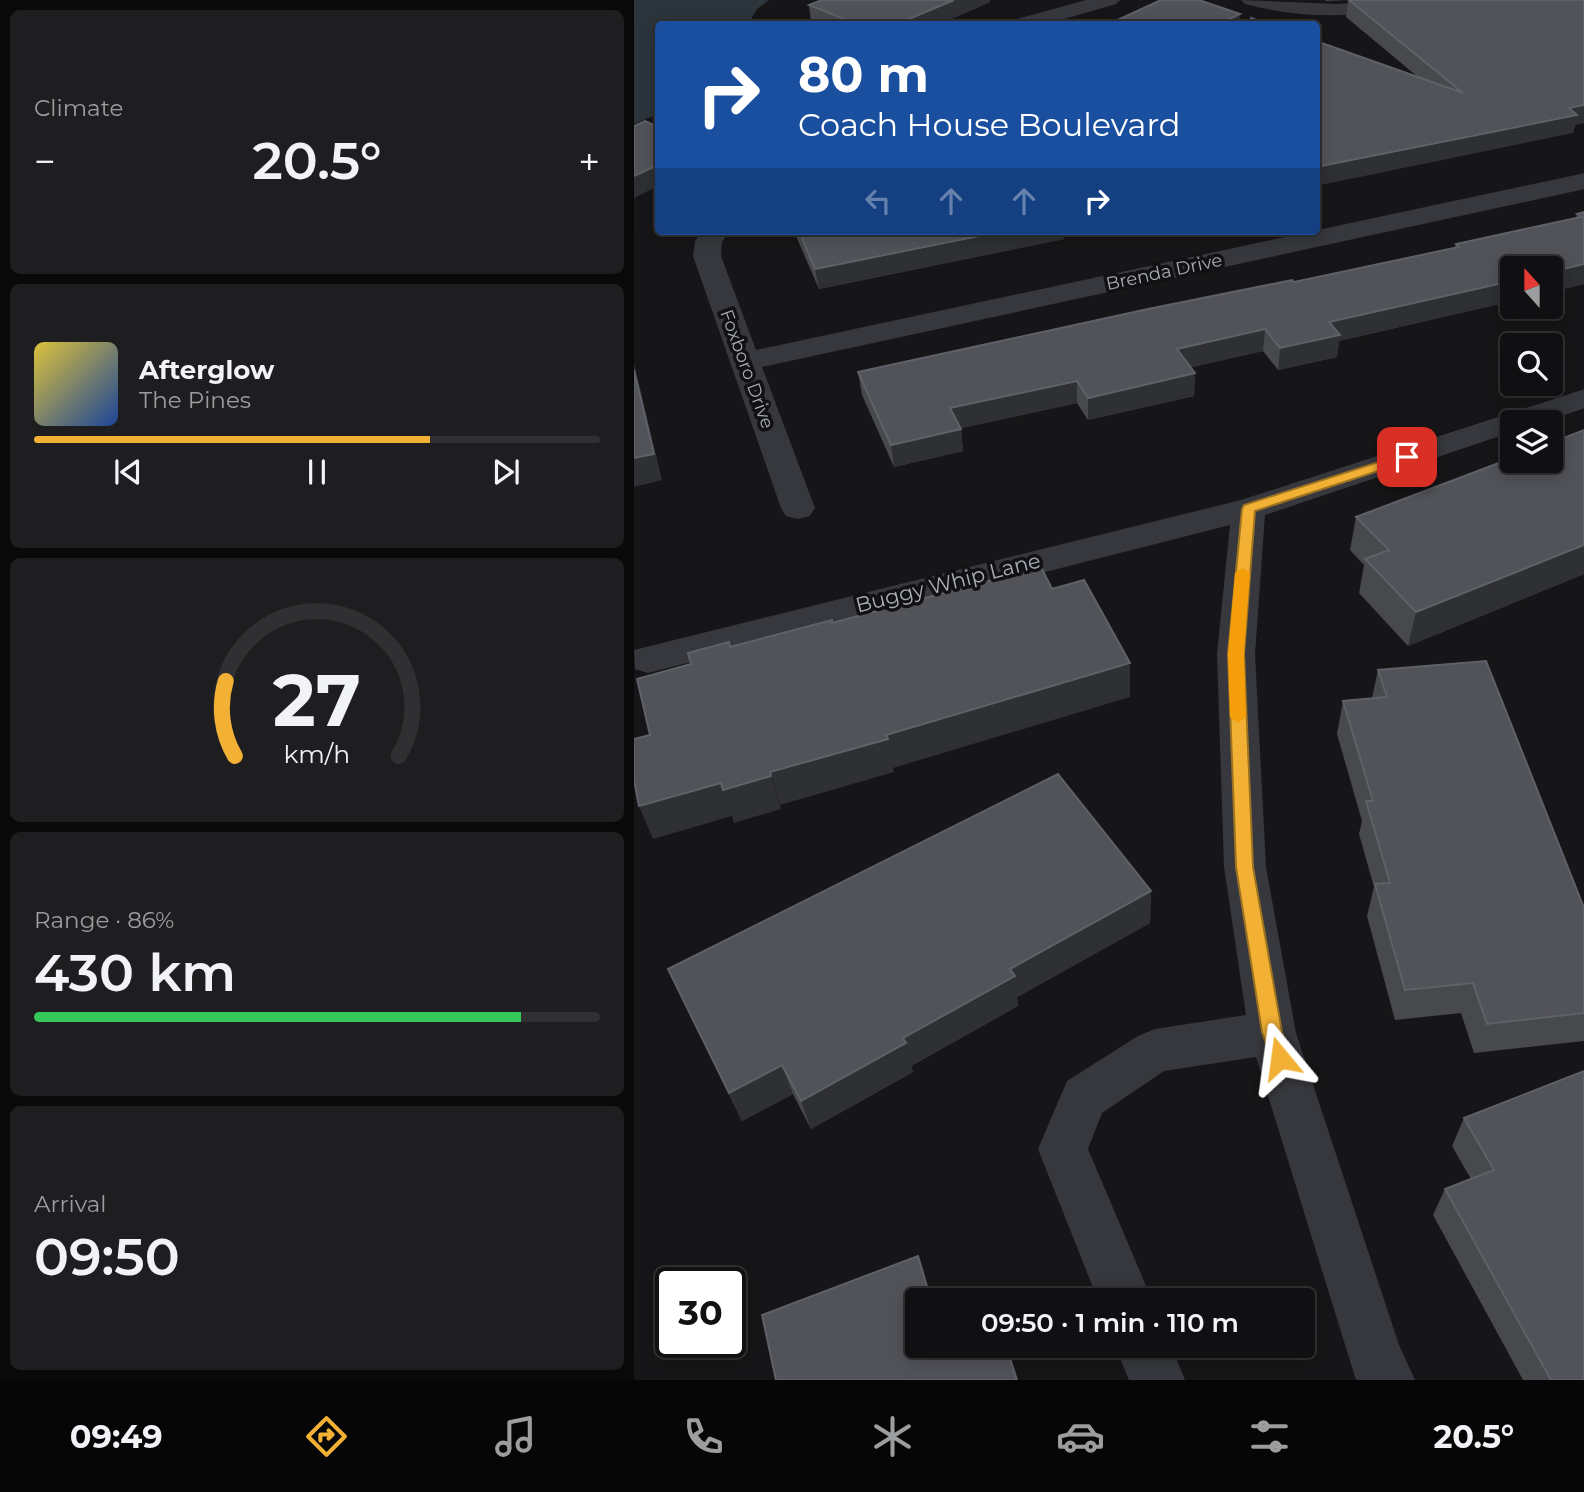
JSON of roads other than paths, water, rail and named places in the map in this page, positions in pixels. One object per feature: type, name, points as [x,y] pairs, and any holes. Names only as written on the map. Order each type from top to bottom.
[{"type":"street","points":[[1036,21],[1109,0]]},
{"type":"street","points":[[1252,0],[1316,12],[1374,8],[1421,0]]},
{"type":"street","name":"Brenda Drive","points":[[744,362],[1584,181]]},
{"type":"street","name":"Foxboro Drive","points":[[714,235],[709,241],[707,256],[798,508]]},
{"type":"street","name":"Buggy Whip Lane","points":[[1548,410],[1584,398]]},
{"type":"street","name":"Buggy Whip Lane","points":[[648,659],[1249,509],[1500,426]]},
{"type":"street","points":[[1249,509],[1236,654],[1245,867],[1272,1032],[1375,1357],[1387,1380]]},
{"type":"street","points":[[1120,1288],[1063,1149],[1084,1097],[1155,1051],[1272,1032]]},
{"type":"street","points":[[1148,1358],[1157,1380]]}]
